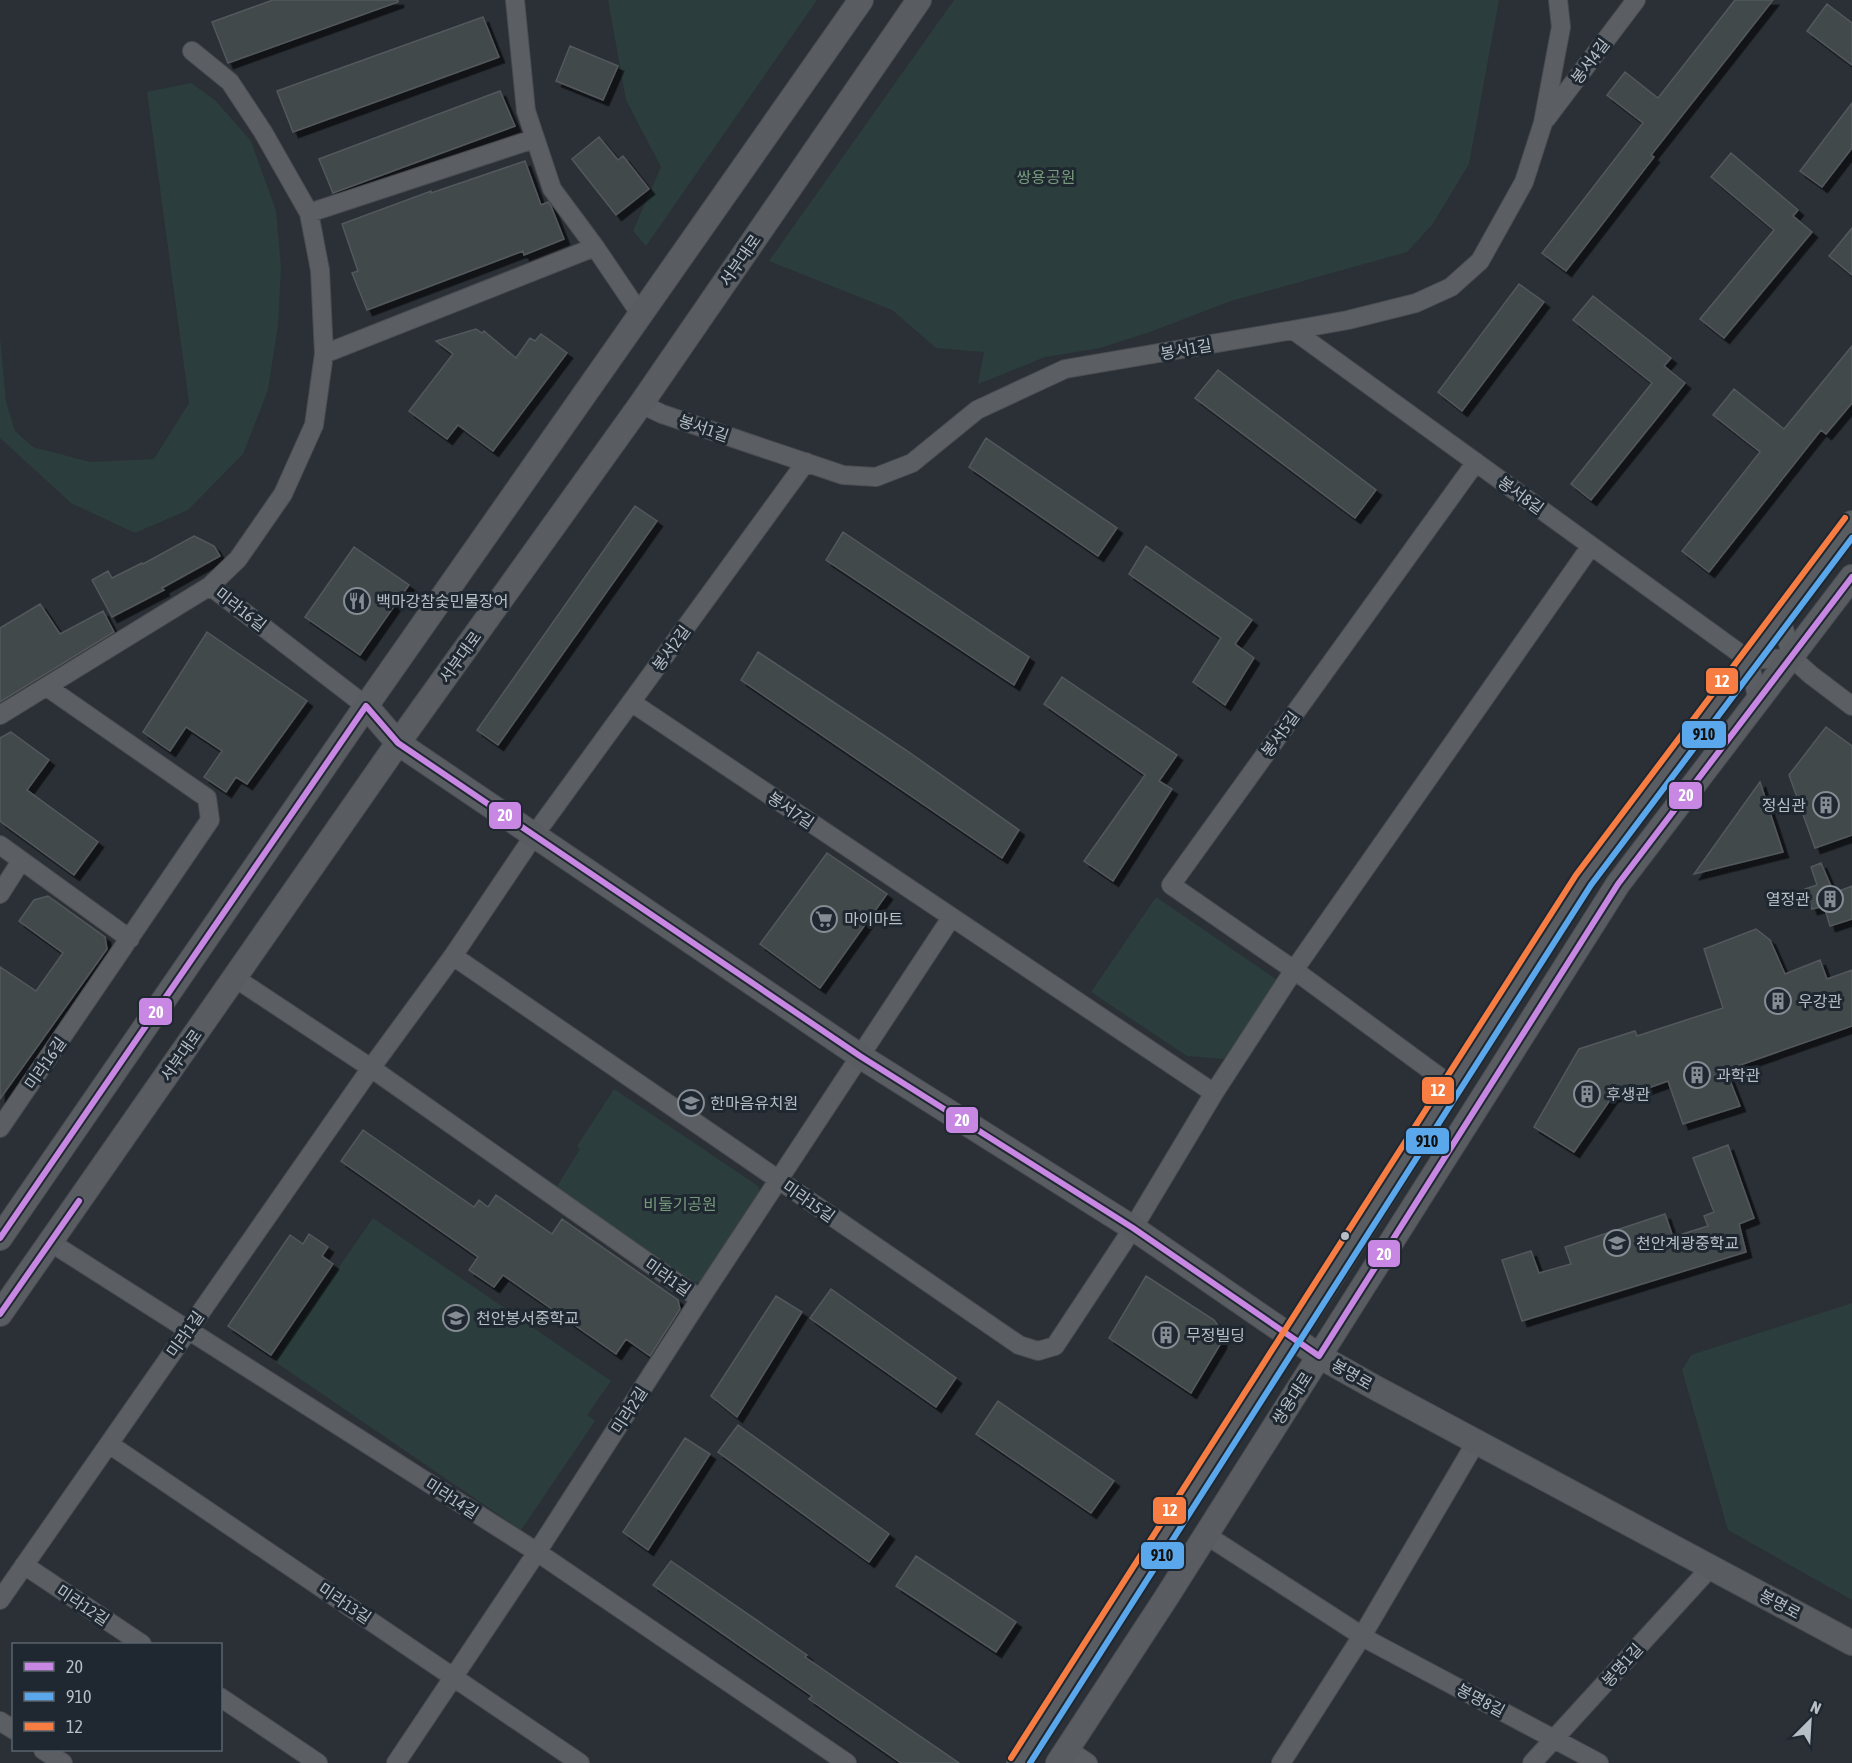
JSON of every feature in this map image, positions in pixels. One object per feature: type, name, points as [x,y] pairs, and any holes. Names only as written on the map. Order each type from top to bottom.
[{"type":"main road","points":[[3,1226],[861,0]]},
{"type":"main road","name":"서부대로","points":[[0,1314],[398,743],[641,404],[919,0]]},
{"type":"main road","name":"쌍용대로","points":[[1019,1763],[1256,1392],[1293,1339],[1584,880],[1852,523]]},
{"type":"main road","name":"쌍용대로","points":[[1062,1756],[1206,1535],[1618,884],[1852,577]]},
{"type":"main road","name":"봉명로","points":[[366,706],[398,743],[860,1056],[1132,1228],[1319,1356],[1852,1643]]},
{"type":"street","points":[[515,0],[526,111],[552,189],[642,315]]},
{"type":"street","name":"봉서1길","points":[[641,404],[662,414],[843,475],[876,477],[912,463],[977,410],[1065,369],[1348,320],[1416,303],[1451,287],[1480,261],[1524,182],[1543,123],[1561,27],[1558,0]]},
{"type":"street","name":"봉서4길","points":[[1543,123],[1636,0]]},
{"type":"street","points":[[192,51],[230,82],[263,132],[309,213],[320,270],[324,354],[314,425],[283,494],[238,559],[210,586]]},
{"type":"street","points":[[309,213],[534,139]]},
{"type":"street","points":[[324,354],[595,247]]},
{"type":"street","name":"봉서8길","points":[[1293,330],[1749,660]]},
{"type":"street","name":"봉서2길","points":[[535,834],[806,462]]},
{"type":"street","name":"봉서5길","points":[[1452,1086],[1294,970],[1171,885],[1476,462]]},
{"type":"street","points":[[1132,1228],[1214,1093],[1294,970],[1591,546]]},
{"type":"street","name":"미라16길","points":[[0,715],[210,586],[366,706]]},
{"type":"street","points":[[1780,618],[1792,658],[1852,706]]},
{"type":"street","points":[[1758,701],[1749,660],[1792,658]]},
{"type":"street","name":"미라16길","points":[[0,1128],[210,820],[207,798],[47,687]]},
{"type":"street","name":"봉서7길","points":[[631,702],[1214,1093]]},
{"type":"street","name":"미라1길","points":[[0,1600],[371,1068],[453,956],[535,834]]},
{"type":"street","points":[[0,845],[130,939]]},
{"type":"street","points":[[0,894],[21,861]]},
{"type":"street","points":[[860,1056],[951,918]]},
{"type":"street","name":"미라15길","points":[[453,956],[1019,1345],[1038,1351],[1055,1346],[1132,1228]]},
{"type":"street","name":"미라1길","points":[[236,978],[371,1068],[700,1299]]},
{"type":"street","name":"미라2길","points":[[396,1763],[537,1552],[860,1056]]},
{"type":"street","name":"미라14길","points":[[50,1242],[537,1552],[828,1758],[847,1763]]},
{"type":"street","points":[[1281,1763],[1362,1636],[1476,1442]]},
{"type":"street","name":"미라13길","points":[[109,1444],[580,1763]]},
{"type":"street","name":"봉명8길","points":[[1206,1535],[1362,1636],[1599,1763]]},
{"type":"street","name":"미라12길","points":[[24,1565],[141,1643]]},
{"type":"street","name":"봉명1길","points":[[1532,1763],[1711,1567]]},
{"type":"street","points":[[222,1698],[318,1763]]},
{"type":"street","points":[[46,1751],[63,1763]]},
{"type":"street","name":"쌍용대로","points":[[1062,1756],[1088,1763]]},
{"type":"green space","points":[[608,0],[817,0],[646,246],[633,231],[661,167],[626,100]]},
{"type":"green space","name":"쌍용공원","points":[[954,0],[1499,0],[1469,164],[1432,225],[1407,252],[1231,301],[1150,332],[1100,348],[1045,357],[978,384],[984,352],[936,348],[892,310],[769,261]]},
{"type":"green space","points":[[191,83],[215,100],[251,141],[276,211],[281,267],[278,325],[268,390],[243,454],[188,510],[135,533],[71,503],[0,438],[0,337],[6,402],[15,431],[33,447],[90,462],[154,459],[189,403],[147,92]]},
{"type":"green space","points":[[1156,897],[1277,980],[1224,1059],[1187,1056],[1091,992]]},
{"type":"green space","name":"비둘기공원","points":[[614,1089],[758,1186],[762,1198],[705,1281],[693,1283],[556,1188],[580,1149],[577,1146]]},
{"type":"green space","points":[[373,1218],[611,1381],[587,1415],[595,1421],[521,1530],[274,1361]]},
{"type":"green space","points":[[1852,1303],[1852,1600],[1728,1530],[1682,1370],[1691,1355]]},
{"type":"building","points":[[273,0],[398,0],[398,2],[228,63],[212,22]]},
{"type":"building","points":[[1735,0],[1773,0],[1651,155],[1654,157],[1566,271],[1542,253],[1643,123],[1607,95],[1625,72],[1658,98]]},
{"type":"building","points":[[1827,4],[1852,23],[1852,65],[1807,31]]},
{"type":"building","points":[[483,17],[499,57],[293,132],[277,91]]},
{"type":"building","points":[[570,46],[618,66],[603,100],[556,81]]},
{"type":"building","points":[[500,91],[515,126],[333,193],[319,159]]},
{"type":"building","points":[[1852,103],[1852,148],[1822,187],[1800,171]]},
{"type":"building","points":[[599,137],[618,160],[623,156],[649,189],[616,215],[572,159]]},
{"type":"building","points":[[1731,153],[1798,210],[1793,216],[1812,232],[1724,338],[1700,319],[1774,230],[1711,177]]},
{"type":"building","points":[[525,161],[541,205],[548,202],[551,206],[564,239],[524,255],[523,251],[367,310],[352,273],[358,271],[342,224],[431,191],[431,193]]},
{"type":"building","points":[[1852,228],[1852,275],[1829,256]]},
{"type":"building","points":[[1519,284],[1544,302],[1462,411],[1438,392]]},
{"type":"building","points":[[1593,296],[1671,358],[1664,366],[1685,383],[1591,500],[1571,484],[1652,383],[1573,320]]},
{"type":"building","points":[[476,329],[482,333],[484,331],[516,358],[530,338],[535,341],[541,334],[567,353],[493,451],[458,425],[447,439],[409,411],[453,354],[436,341]]},
{"type":"building","points":[[1852,346],[1852,403],[1826,434],[1821,430],[1709,572],[1682,551],[1760,452],[1713,415],[1734,389],[1784,429]]},
{"type":"building","points":[[1218,370],[1376,490],[1355,518],[1195,398]]},
{"type":"building","points":[[986,438],[1117,528],[1098,556],[969,467]]},
{"type":"building","points":[[635,506],[657,521],[498,745],[477,730]]},
{"type":"building","points":[[843,532],[1029,657],[1014,685],[826,560]]},
{"type":"building","points":[[194,536],[214,546],[220,556],[162,588],[164,590],[112,617],[92,580],[108,571],[112,578]]},
{"type":"building","points":[[1146,546],[1252,620],[1235,644],[1254,658],[1225,705],[1193,682],[1221,638],[1129,574]]},
{"type":"building","name":"백마강참숯민물장어","points":[[354,547],[409,585],[360,655],[305,617]]},
{"type":"building","points":[[40,604],[60,634],[103,611],[114,632],[0,702],[0,628]]},
{"type":"building","points":[[207,632],[307,701],[247,784],[236,777],[226,792],[204,777],[222,751],[186,727],[170,751],[143,732]]},
{"type":"building","points":[[758,652],[906,750],[1019,830],[1002,858],[741,680]]},
{"type":"building","points":[[1062,677],[1177,755],[1159,781],[1172,789],[1113,881],[1084,861],[1145,775],[1044,704]]},
{"type":"building","name":"정심관","points":[[1826,727],[1852,746],[1852,835],[1815,848],[1789,775]]},
{"type":"building","points":[[11,732],[49,760],[27,790],[98,842],[74,875],[0,821],[0,738]]},
{"type":"building","points":[[1760,782],[1783,852],[1694,874]]},
{"type":"building","name":"마이마트","points":[[827,853],[887,894],[820,988],[760,944]]},
{"type":"building","name":"열정관","points":[[1821,863],[1834,893],[1852,886],[1852,919],[1830,926],[1824,906],[1812,909],[1805,889],[1817,885],[1811,867]]},
{"type":"building","points":[[48,896],[105,937],[107,949],[0,1099],[0,967],[36,991],[63,953],[19,921],[34,900]]},
{"type":"building","points":[[1756,929],[1770,940],[1785,974],[1820,960],[1827,979],[1852,970],[1852,1026],[1726,1070],[1740,1106],[1683,1124],[1668,1081],[1640,1091],[1639,1087],[1612,1097],[1574,1152],[1534,1127],[1579,1049],[1635,1031],[1637,1036],[1723,1008],[1704,949]]},
{"type":"building","points":[[363,1130],[474,1207],[479,1200],[488,1207],[496,1195],[552,1234],[562,1219],[678,1300],[680,1309],[650,1356],[626,1339],[616,1354],[503,1275],[494,1287],[469,1270],[478,1257],[341,1161]]},
{"type":"building","points":[[1728,1145],[1754,1218],[1739,1224],[1746,1252],[1522,1321],[1502,1260],[1531,1251],[1539,1273],[1571,1264],[1565,1247],[1665,1214],[1673,1237],[1708,1226],[1704,1216],[1714,1212],[1693,1158]]},
{"type":"building","points":[[309,1234],[328,1247],[322,1256],[333,1264],[271,1355],[228,1326],[290,1235],[303,1244]]},
{"type":"building","name":"무정빌딩","points":[[1146,1276],[1214,1320],[1222,1331],[1221,1343],[1191,1393],[1109,1338]]},
{"type":"building","points":[[831,1289],[956,1378],[936,1407],[810,1318]]},
{"type":"building","points":[[776,1296],[802,1312],[737,1417],[711,1396]]},
{"type":"building","points":[[998,1401],[1114,1481],[1091,1513],[976,1434]]},
{"type":"building","points":[[738,1425],[889,1534],[869,1562],[718,1452]]},
{"type":"building","points":[[685,1438],[710,1454],[648,1550],[623,1532]]},
{"type":"building","points":[[916,1556],[1016,1622],[996,1652],[896,1586]]},
{"type":"building","points":[[671,1561],[959,1763],[901,1763],[809,1699],[812,1696],[653,1585]]},
{"type":"transit line","name":"12","points":[[1011,1758],[1576,875],[1845,518]]},
{"type":"transit line","name":"910","points":[[1030,1763],[1591,885],[1852,538]]},
{"type":"transit line","name":"20","points":[[0,1238],[366,706],[398,743],[860,1056],[1133,1228],[1319,1356],[1618,884],[1852,577]]},
{"type":"transit line","name":"20","points":[[0,1314],[79,1201]]},
{"type":"place","name":"백마강참숯민물장어","points":[[357,601]]},
{"type":"place","name":"정심관","points":[[1826,805]]},
{"type":"place","name":"열정관","points":[[1830,899]]},
{"type":"place","name":"마이마트","points":[[824,919]]},
{"type":"place","name":"우강관","points":[[1778,1001]]},
{"type":"place","name":"과학관","points":[[1697,1075]]},
{"type":"place","name":"후생관","points":[[1587,1094]]},
{"type":"place","name":"한마음유치원","points":[[691,1103]]},
{"type":"place","name":"천안계광중학교","points":[[1617,1243]]},
{"type":"place","name":"천안봉서중학교","points":[[456,1318]]},
{"type":"place","name":"무정빌딩","points":[[1166,1335]]}]
